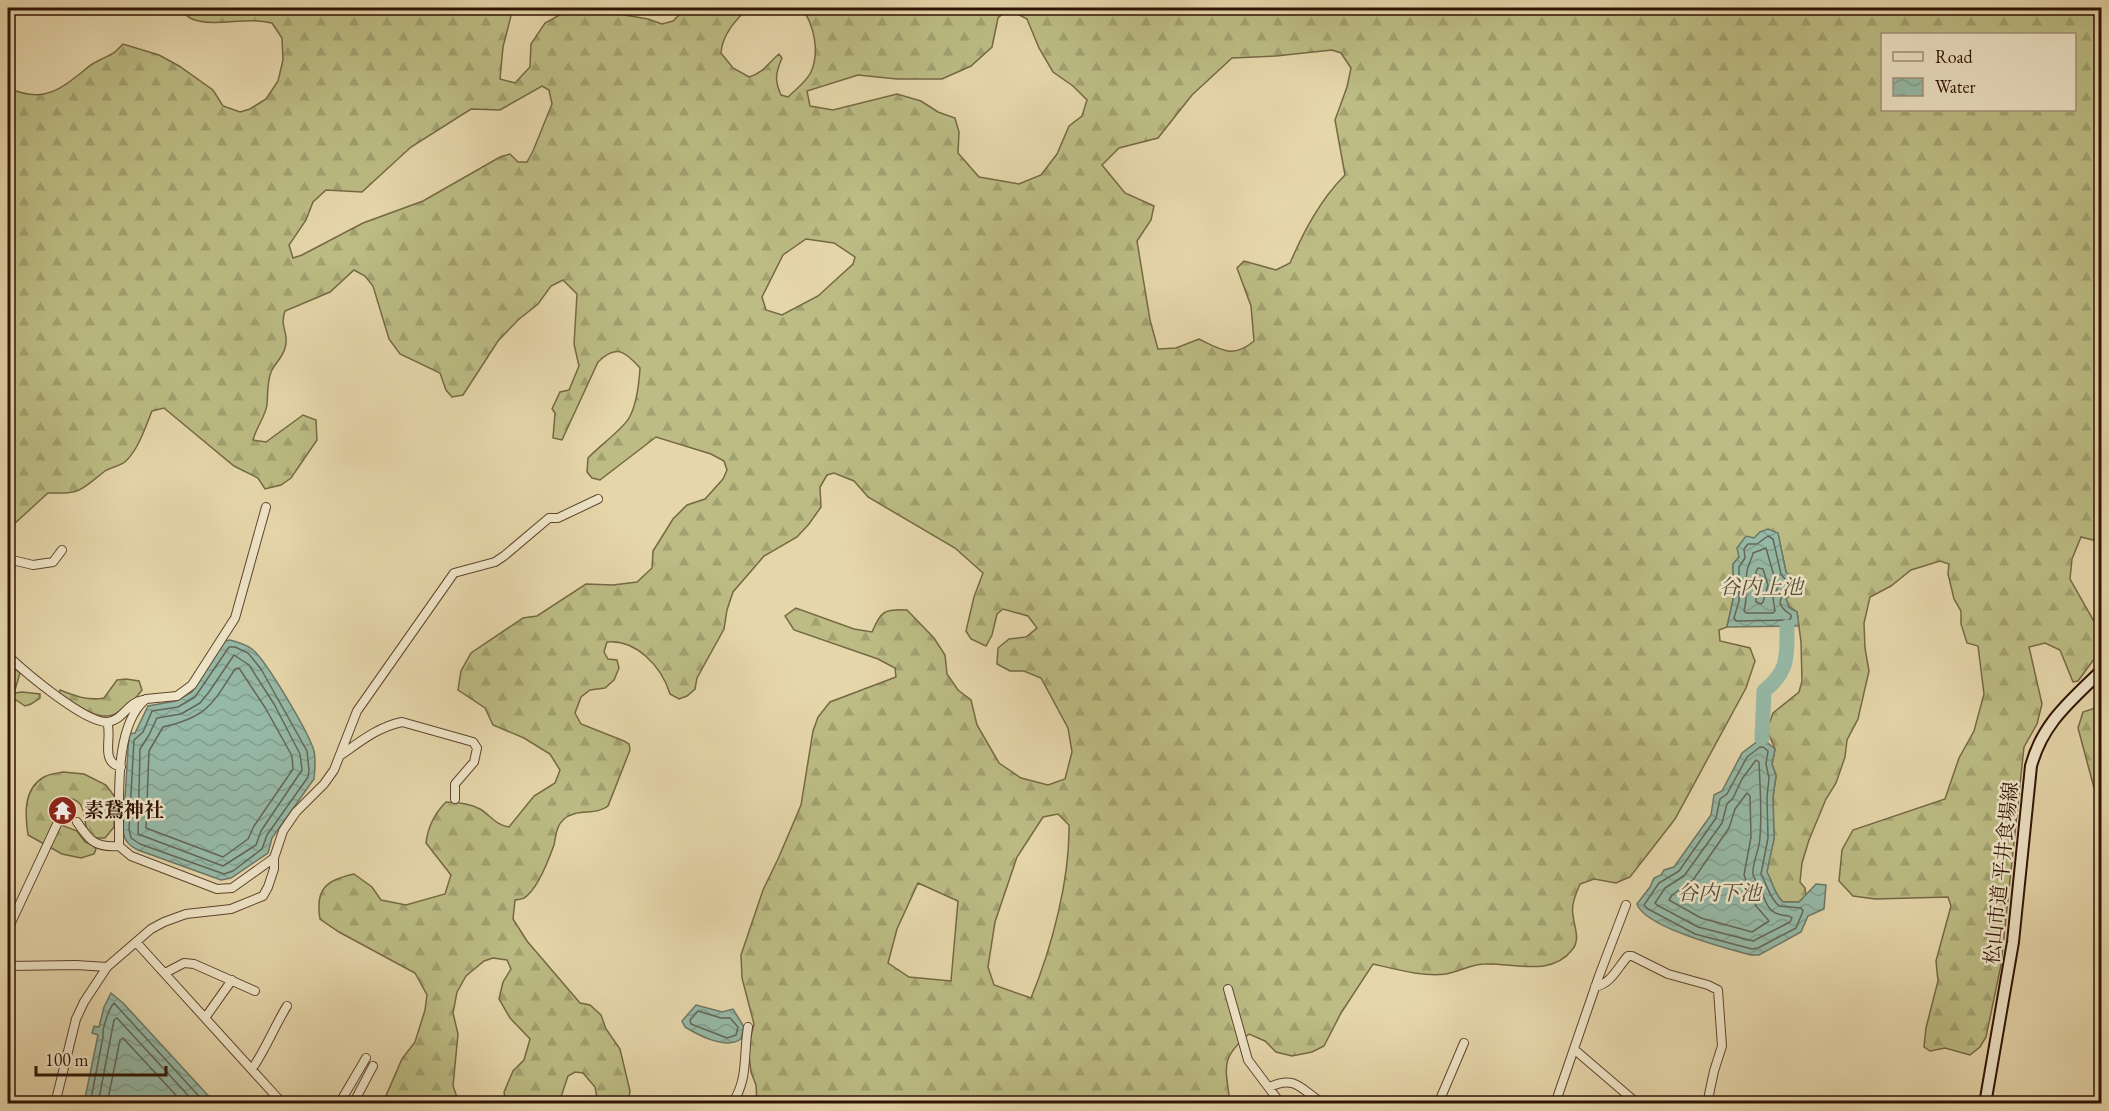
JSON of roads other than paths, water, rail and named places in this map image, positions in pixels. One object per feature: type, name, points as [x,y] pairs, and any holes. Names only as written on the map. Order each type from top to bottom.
[{"type":"street","points":[[55,1104],[76,1019],[84,1002],[107,967],[151,929],[164,922],[186,914],[231,909],[262,896],[268,888],[274,869],[274,858],[283,831],[296,812],[324,784],[342,755],[348,731],[357,711],[453,573],[495,562],[549,518],[558,518],[597,499]]},
{"type":"street","points":[[8,656],[37,681],[84,714],[107,722],[119,717],[138,700],[177,696],[192,685],[235,618],[266,507]]},
{"type":"street","points":[[8,560],[33,565],[53,562],[62,550]]},
{"type":"street","name":"松山市道 平井食場線","points":[[1985,1104],[2013,942],[2031,766],[2047,727],[2056,715],[2102,670]]},
{"type":"street","points":[[119,846],[123,742],[136,709],[146,699]]},
{"type":"street","points":[[107,722],[109,758],[115,766],[121,767]]},
{"type":"street","points":[[342,755],[370,734],[402,722],[473,742],[477,748],[474,762],[455,784],[453,791],[455,799]]},
{"type":"street","points":[[8,929],[58,822]]},
{"type":"street","points":[[77,822],[88,839],[108,846],[119,846],[131,856],[217,889],[232,888],[274,858]]},
{"type":"street","points":[[1555,1104],[1626,905]]},
{"type":"street","points":[[136,942],[284,1104]]},
{"type":"street","points":[[1595,987],[1608,981],[1624,960],[1632,956],[1668,974],[1718,990],[1722,1046],[1711,1080],[1707,1104]]},
{"type":"street","points":[[165,973],[184,963],[194,964],[255,991]]},
{"type":"street","points":[[8,966],[107,967]]},
{"type":"street","points":[[205,1017],[232,980]]},
{"type":"street","points":[[1228,989],[1248,1060],[1281,1104]]},
{"type":"street","points":[[252,1069],[263,1053],[286,1006]]},
{"type":"street","points":[[732,1104],[745,1074],[745,1042],[748,1027]]},
{"type":"street","points":[[1438,1104],[1464,1043]]},
{"type":"street","points":[[1575,1050],[1638,1104]]},
{"type":"street","points":[[339,1104],[366,1058]]},
{"type":"street","points":[[353,1104],[373,1066]]},
{"type":"street","points":[[1270,1087],[1281,1082],[1296,1083],[1305,1092],[1324,1104]]},
{"type":"water","name":"谷内上池","points":[[1768,529],[1778,533],[1786,572],[1795,581],[1794,592],[1786,599],[1789,607],[1797,612],[1799,626],[1727,627],[1733,600],[1733,564],[1739,557],[1737,548],[1746,536],[1754,538],[1760,532]]},
{"type":"water","points":[[230,640],[252,649],[267,667],[304,729],[314,751],[315,765],[314,779],[272,838],[268,853],[231,878],[221,880],[138,850],[127,842],[123,830],[129,734],[135,733],[148,706],[176,701],[192,692],[225,641]]},
{"type":"water","name":"谷内下池","points":[[1762,738],[1775,749],[1772,764],[1776,776],[1773,797],[1774,839],[1767,872],[1783,902],[1799,902],[1816,884],[1826,885],[1824,909],[1808,916],[1801,932],[1759,955],[1751,955],[1671,929],[1643,913],[1637,904],[1654,878],[1661,875],[1664,870],[1674,867],[1711,815],[1714,795],[1722,791],[1742,753]]},
{"type":"water","points":[[111,993],[123,1003],[215,1103],[84,1103],[98,1035],[92,1033],[94,1026],[99,1027],[104,1007]]},
{"type":"water","points":[[696,1005],[722,1012],[733,1009],[744,1027],[741,1039],[728,1043],[720,1042],[685,1027],[682,1021]]},
{"type":"waterway","points":[[1762,738],[1764,691],[1778,677],[1785,663],[1787,627]]},
{"type":"place","name":"素鵞神社","points":[[63,810]]}]
